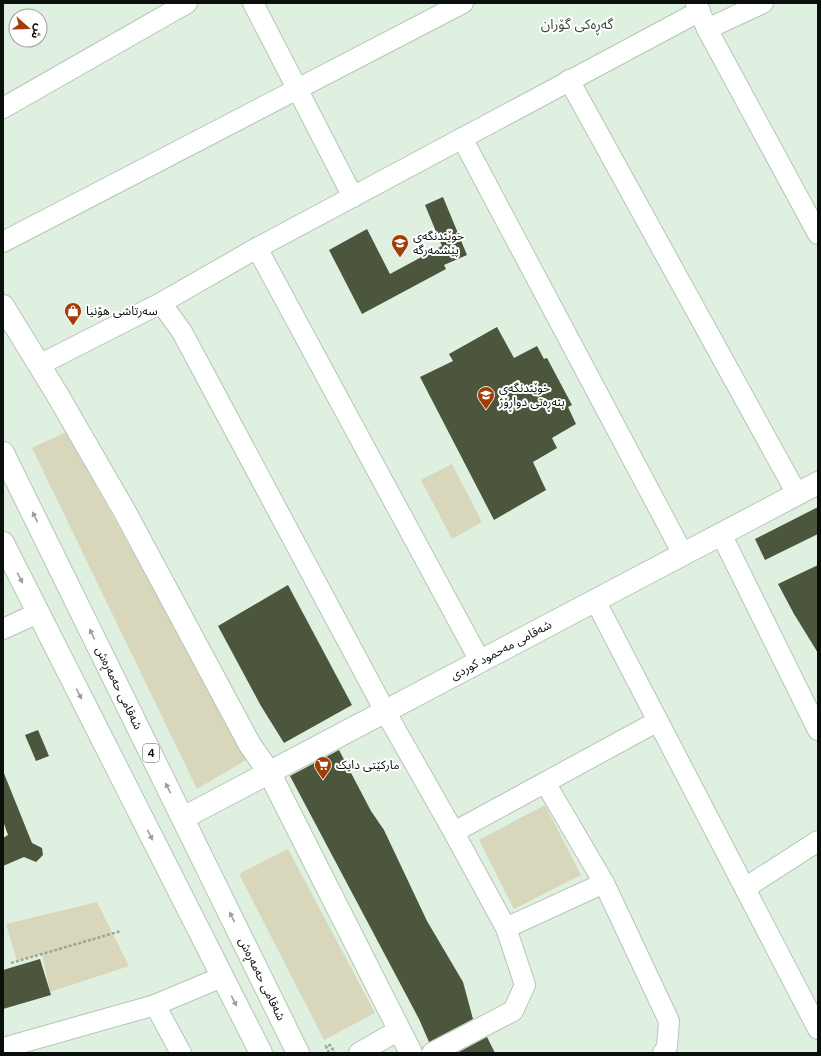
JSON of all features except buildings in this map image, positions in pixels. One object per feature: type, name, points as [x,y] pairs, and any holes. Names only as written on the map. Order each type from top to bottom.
[{"type":"main road","points":[[3,306],[125,512],[250,745],[269,772],[398,1030],[411,1053]]},
{"type":"main road","name":"شەقامی حەمەڕەش","points":[[3,453],[298,1053]]},
{"type":"main road","name":"شەقامی مەحمود کوردی","points":[[183,818],[818,482]]},
{"type":"main road","points":[[3,544],[261,1053]]},
{"type":"street","points":[[3,108],[187,3]]},
{"type":"street","points":[[253,3],[353,196]]},
{"type":"street","points":[[3,242],[463,3]]},
{"type":"street","points":[[39,365],[161,303],[257,248],[569,80],[701,14],[763,3]]},
{"type":"street","points":[[701,14],[818,234]]},
{"type":"street","points":[[569,80],[797,494]]},
{"type":"street","points":[[462,138],[683,554]]},
{"type":"street","points":[[257,248],[480,661]]},
{"type":"street","points":[[161,303],[182,332],[385,711],[454,832],[506,928],[525,985],[513,1011],[432,1053]]},
{"type":"street","points":[[721,534],[818,730]]},
{"type":"street","points":[[594,600],[818,1029]]},
{"type":"street","points":[[3,629],[38,613]]},
{"type":"street","points":[[454,832],[546,784],[658,721]]},
{"type":"street","points":[[546,784],[604,884],[669,1020],[666,1048],[663,1053]]},
{"type":"street","points":[[745,888],[818,841]]},
{"type":"street","points":[[506,928],[604,884]]},
{"type":"street","points":[[3,1048],[155,1005],[222,977]]},
{"type":"street","points":[[155,1005],[181,1053]]},
{"type":"street","points":[[359,1053],[398,1030]]},
{"type":"path","points":[[11,963],[121,931]]},
{"type":"path","points":[[329,1053],[326,1046],[330,1045],[335,1053]]},
{"type":"green space","points":[[66,432],[248,759],[197,789],[32,448]]},
{"type":"green space","points":[[452,464],[482,522],[452,539],[421,480]]},
{"type":"green space","points":[[545,805],[581,875],[514,909],[479,840]]},
{"type":"green space","points":[[288,849],[375,1013],[324,1040],[239,874]]},
{"type":"green space","points":[[97,902],[129,966],[50,992],[42,954],[17,961],[6,924]]},
{"type":"place","name":"خوێندنگەی پێشمەرگە","points":[[400,258]]},
{"type":"place","name":"سەرتاشی هۆنیا","points":[[73,326]]},
{"type":"place","name":"خوێندنگەی بنەڕەتی دواڕۆژ","points":[[486,410]]},
{"type":"place","name":"مارکێتی دایک","points":[[323,780]]},
{"type":"district","name":"گەڕەکی گۆران","points":[[577,24]]}]
